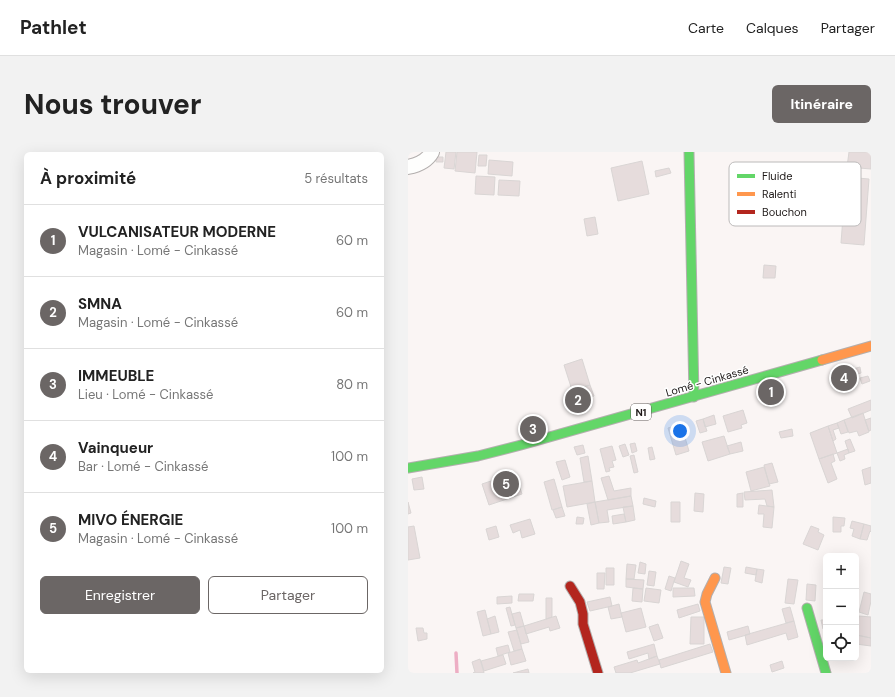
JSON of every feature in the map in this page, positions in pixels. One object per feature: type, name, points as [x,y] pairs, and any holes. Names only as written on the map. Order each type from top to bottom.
[{"type":"main road","points":[[690,152],[694,397]]},
{"type":"main road","name":"Lomé - Cinkassé","points":[[408,468],[478,456],[694,397],[871,346]]},
{"type":"main road","points":[[715,578],[707,594],[705,602],[726,673]]},
{"type":"main road","points":[[570,586],[580,602],[583,614],[583,624],[598,673]]},
{"type":"main road","points":[[807,608],[826,673]]},
{"type":"street","points":[[408,167],[418,165],[430,156],[432,152]]},
{"type":"building","points":[[446,152],[456,152],[454,169],[444,168]]},
{"type":"building","points":[[457,152],[477,152],[475,173],[455,171]]},
{"type":"building","points":[[849,152],[871,152],[871,169],[861,168],[861,162],[848,162]]},
{"type":"building","points":[[479,155],[487,155],[486,166],[478,166]]},
{"type":"building","points":[[436,157],[443,157],[443,162],[436,162]]},
{"type":"building","points":[[489,160],[513,162],[512,176],[488,174]]},
{"type":"building","points":[[642,161],[649,194],[618,201],[611,168]]},
{"type":"building","points":[[669,168],[671,173],[656,177],[655,171]]},
{"type":"building","points":[[476,176],[495,177],[494,195],[475,194]]},
{"type":"building","points":[[861,178],[869,179],[864,245],[841,243],[842,226],[861,226]]},
{"type":"building","points":[[499,180],[520,181],[519,196],[498,195]]},
{"type":"building","points":[[595,217],[598,234],[587,236],[584,219]]},
{"type":"building","points":[[764,265],[776,266],[775,278],[763,278]]},
{"type":"building","points":[[582,359],[590,385],[572,390],[564,365]]},
{"type":"building","points":[[853,366],[854,372],[848,373],[847,368]]},
{"type":"building","points":[[860,367],[861,373],[854,375],[853,369]]},
{"type":"building","points":[[868,376],[870,381],[862,384],[860,378]]},
{"type":"building","points":[[590,385],[594,396],[585,399],[581,388]]},
{"type":"building","points":[[871,400],[871,410],[852,418],[848,409]]},
{"type":"building","points":[[743,410],[747,423],[741,425],[742,428],[728,432],[723,416]]},
{"type":"building","points":[[863,413],[869,432],[859,436],[857,431],[849,433],[844,420]]},
{"type":"building","points":[[714,415],[716,424],[705,427],[703,419]]},
{"type":"building","points":[[871,418],[871,430],[869,431],[865,420]]},
{"type":"building","points":[[703,419],[707,431],[700,433],[696,421]]},
{"type":"building","points":[[844,420],[848,432],[841,434],[837,423]]},
{"type":"building","points":[[837,423],[839,428],[833,430],[836,439],[833,441],[828,426]]},
{"type":"building","points":[[681,424],[689,451],[676,455],[668,428]]},
{"type":"building","points":[[828,426],[837,453],[819,459],[810,433]]},
{"type":"building","points":[[792,429],[793,436],[781,438],[779,432]]},
{"type":"building","points":[[724,436],[730,454],[708,461],[702,442]]},
{"type":"building","points":[[850,439],[855,451],[849,453],[845,441]]},
{"type":"building","points":[[741,442],[743,451],[730,454],[727,446]]},
{"type":"building","points":[[635,443],[637,451],[632,453],[630,444]]},
{"type":"building","points":[[625,444],[629,455],[623,457],[619,446]]},
{"type":"building","points":[[583,445],[585,453],[577,455],[574,447]]},
{"type":"building","points":[[612,446],[616,460],[612,461],[614,467],[609,468],[610,471],[606,472],[600,449]]},
{"type":"building","points":[[652,447],[655,459],[650,460],[648,448]]},
{"type":"building","points":[[848,449],[849,453],[844,455],[845,459],[840,461],[837,453]]},
{"type":"building","points":[[833,454],[835,461],[831,463],[837,479],[828,483],[819,459]]},
{"type":"building","points":[[634,455],[638,472],[634,473],[630,456]]},
{"type":"building","points":[[588,456],[592,481],[584,482],[580,458]]},
{"type":"building","points":[[565,460],[570,477],[562,480],[556,462]]},
{"type":"building","points":[[772,463],[778,482],[769,484],[764,465]]},
{"type":"building","points":[[764,467],[770,486],[751,491],[746,472]]},
{"type":"building","points":[[871,467],[871,483],[865,485],[862,470]]},
{"type":"building","points":[[515,473],[522,494],[489,505],[482,484]]},
{"type":"building","points":[[609,476],[614,491],[631,488],[631,496],[608,500],[601,478]]},
{"type":"building","points":[[422,477],[424,489],[414,490],[412,479]]},
{"type":"building","points":[[554,479],[562,507],[552,510],[544,482]]},
{"type":"building","points":[[592,481],[595,502],[567,507],[563,486]]},
{"type":"building","points":[[772,490],[774,507],[767,506],[765,499],[745,500],[744,492]]},
{"type":"building","points":[[695,493],[704,494],[703,512],[694,511]]},
{"type":"building","points":[[743,493],[743,507],[737,507],[737,494]]},
{"type":"building","points":[[631,496],[633,506],[607,510],[609,522],[599,523],[595,502]]},
{"type":"building","points":[[644,498],[656,501],[655,507],[643,504]]},
{"type":"building","points":[[408,502],[411,513],[408,514]]},
{"type":"building","points":[[595,502],[599,523],[591,525],[587,504]]},
{"type":"building","points":[[671,502],[680,502],[680,522],[671,522]]},
{"type":"building","points":[[759,505],[774,507],[772,528],[763,527],[764,514],[758,514]]},
{"type":"building","points":[[633,506],[635,520],[626,522],[623,507]]},
{"type":"building","points":[[562,507],[565,516],[556,518],[553,510]]},
{"type":"building","points":[[624,514],[626,522],[613,524],[612,516]]},
{"type":"building","points":[[577,517],[584,518],[583,524],[576,524]]},
{"type":"building","points":[[833,517],[845,518],[844,526],[841,526],[841,532],[833,532]]},
{"type":"building","points":[[530,519],[535,534],[522,538],[520,530],[513,533],[510,525]]},
{"type":"building","points":[[852,521],[864,524],[860,539],[852,536],[854,529],[850,528]]},
{"type":"building","points":[[864,524],[871,526],[871,532],[870,531],[867,540],[860,539]]},
{"type":"building","points":[[414,526],[420,558],[408,560],[408,527]]},
{"type":"building","points":[[496,526],[499,537],[489,540],[486,529]]},
{"type":"building","points":[[811,526],[819,529],[818,532],[824,535],[818,550],[803,544]]},
{"type":"building","points":[[681,561],[689,564],[684,578],[691,580],[688,587],[674,582]]},
{"type":"building","points":[[640,562],[646,564],[645,574],[638,573]]},
{"type":"building","points":[[627,564],[636,565],[634,579],[626,579]]},
{"type":"building","points":[[724,567],[731,568],[728,584],[721,583]]},
{"type":"building","points":[[746,567],[757,569],[756,575],[745,573]]},
{"type":"building","points":[[606,568],[614,568],[614,585],[606,585]]},
{"type":"building","points":[[757,569],[764,570],[762,583],[755,581]]},
{"type":"building","points":[[649,571],[656,572],[654,586],[647,585]]},
{"type":"building","points":[[597,573],[605,573],[604,589],[597,589]]},
{"type":"building","points":[[669,576],[675,578],[671,591],[665,589]]},
{"type":"building","points":[[626,579],[644,580],[643,589],[626,587]]},
{"type":"building","points":[[788,579],[798,580],[794,604],[785,603]]},
{"type":"building","points":[[807,584],[816,585],[815,601],[806,600]]},
{"type":"building","points":[[633,588],[643,589],[642,602],[632,601]]},
{"type":"building","points":[[646,588],[661,590],[659,603],[644,601]]},
{"type":"building","points":[[673,588],[694,588],[695,596],[673,597]]},
{"type":"building","points":[[864,592],[871,594],[868,615],[859,612]]},
{"type":"building","points":[[519,594],[534,594],[533,601],[518,601]]},
{"type":"building","points":[[512,596],[512,603],[497,604],[497,597]]},
{"type":"building","points":[[610,597],[612,606],[590,611],[587,602]]},
{"type":"building","points":[[546,598],[552,598],[552,617],[546,619]]},
{"type":"building","points":[[619,604],[622,617],[611,619],[608,607]]},
{"type":"building","points":[[698,604],[700,611],[679,618],[677,610]]},
{"type":"building","points":[[510,607],[515,625],[511,626],[506,608]]},
{"type":"building","points":[[790,607],[794,621],[786,623],[782,609]]},
{"type":"building","points":[[641,608],[646,627],[626,632],[621,613]]},
{"type":"building","points":[[485,610],[491,634],[483,636],[477,612]]},
{"type":"building","points":[[520,612],[524,626],[516,628],[512,614]]},
{"type":"building","points":[[495,616],[499,632],[491,634],[487,619]]},
{"type":"building","points":[[556,616],[560,628],[550,631],[549,627],[526,634],[524,626]]},
{"type":"building","points":[[859,616],[871,617],[871,638],[859,635]]},
{"type":"building","points":[[691,617],[704,617],[704,644],[690,644]]},
{"type":"building","points":[[794,621],[798,637],[788,640],[786,633],[747,645],[745,635]]},
{"type":"building","points":[[658,624],[663,638],[654,641],[649,627]]},
{"type":"building","points":[[524,626],[529,642],[521,644],[516,628]]},
{"type":"building","points":[[748,626],[750,634],[729,640],[727,632]]},
{"type":"building","points":[[416,628],[423,628],[424,633],[427,633],[427,639],[418,641]]},
{"type":"building","points":[[517,630],[522,649],[514,651],[508,632]]},
{"type":"building","points":[[859,636],[871,638],[871,646],[859,644]]},
{"type":"building","points":[[654,644],[657,656],[649,659],[648,653],[629,659],[627,652]]},
{"type":"building","points":[[710,644],[713,652],[661,668],[659,660]]},
{"type":"building","points":[[508,645],[510,652],[498,656],[496,648]]},
{"type":"building","points":[[522,649],[526,661],[511,665],[508,653]]},
{"type":"building","points":[[503,655],[506,664],[484,671],[481,661]]},
{"type":"building","points":[[657,656],[660,664],[630,673],[616,673],[614,667],[637,660],[638,663]]},
{"type":"building","points":[[480,659],[484,673],[473,673],[475,672],[472,662]]},
{"type":"building","points":[[782,661],[784,668],[772,672],[770,665]]},
{"type":"building","points":[[528,669],[529,673],[513,673]]},
{"type":"waterway","points":[[456,653],[457,673]]},
{"type":"traffic: fast","points":[[689,152],[694,397]]},
{"type":"traffic: fast","points":[[408,468],[478,456],[521,445],[822,360]]},
{"type":"traffic: fast","points":[[807,608],[826,673]]},
{"type":"traffic: slow","points":[[822,360],[871,346]]},
{"type":"traffic: slow","points":[[715,578],[707,594],[705,602],[726,673]]},
{"type":"traffic: jam","points":[[570,586],[580,602],[583,614],[583,624],[598,673]]},
{"type":"place","name":"Vainqueur","points":[[844,378]]},
{"type":"place","name":"VULCANISATEUR MODERNE","points":[[771,392]]},
{"type":"place","name":"SMNA","points":[[578,400]]},
{"type":"place","name":"IMMEUBLE","points":[[533,429]]},
{"type":"place","name":"MIVO ÉNERGIE","points":[[506,484]]}]
